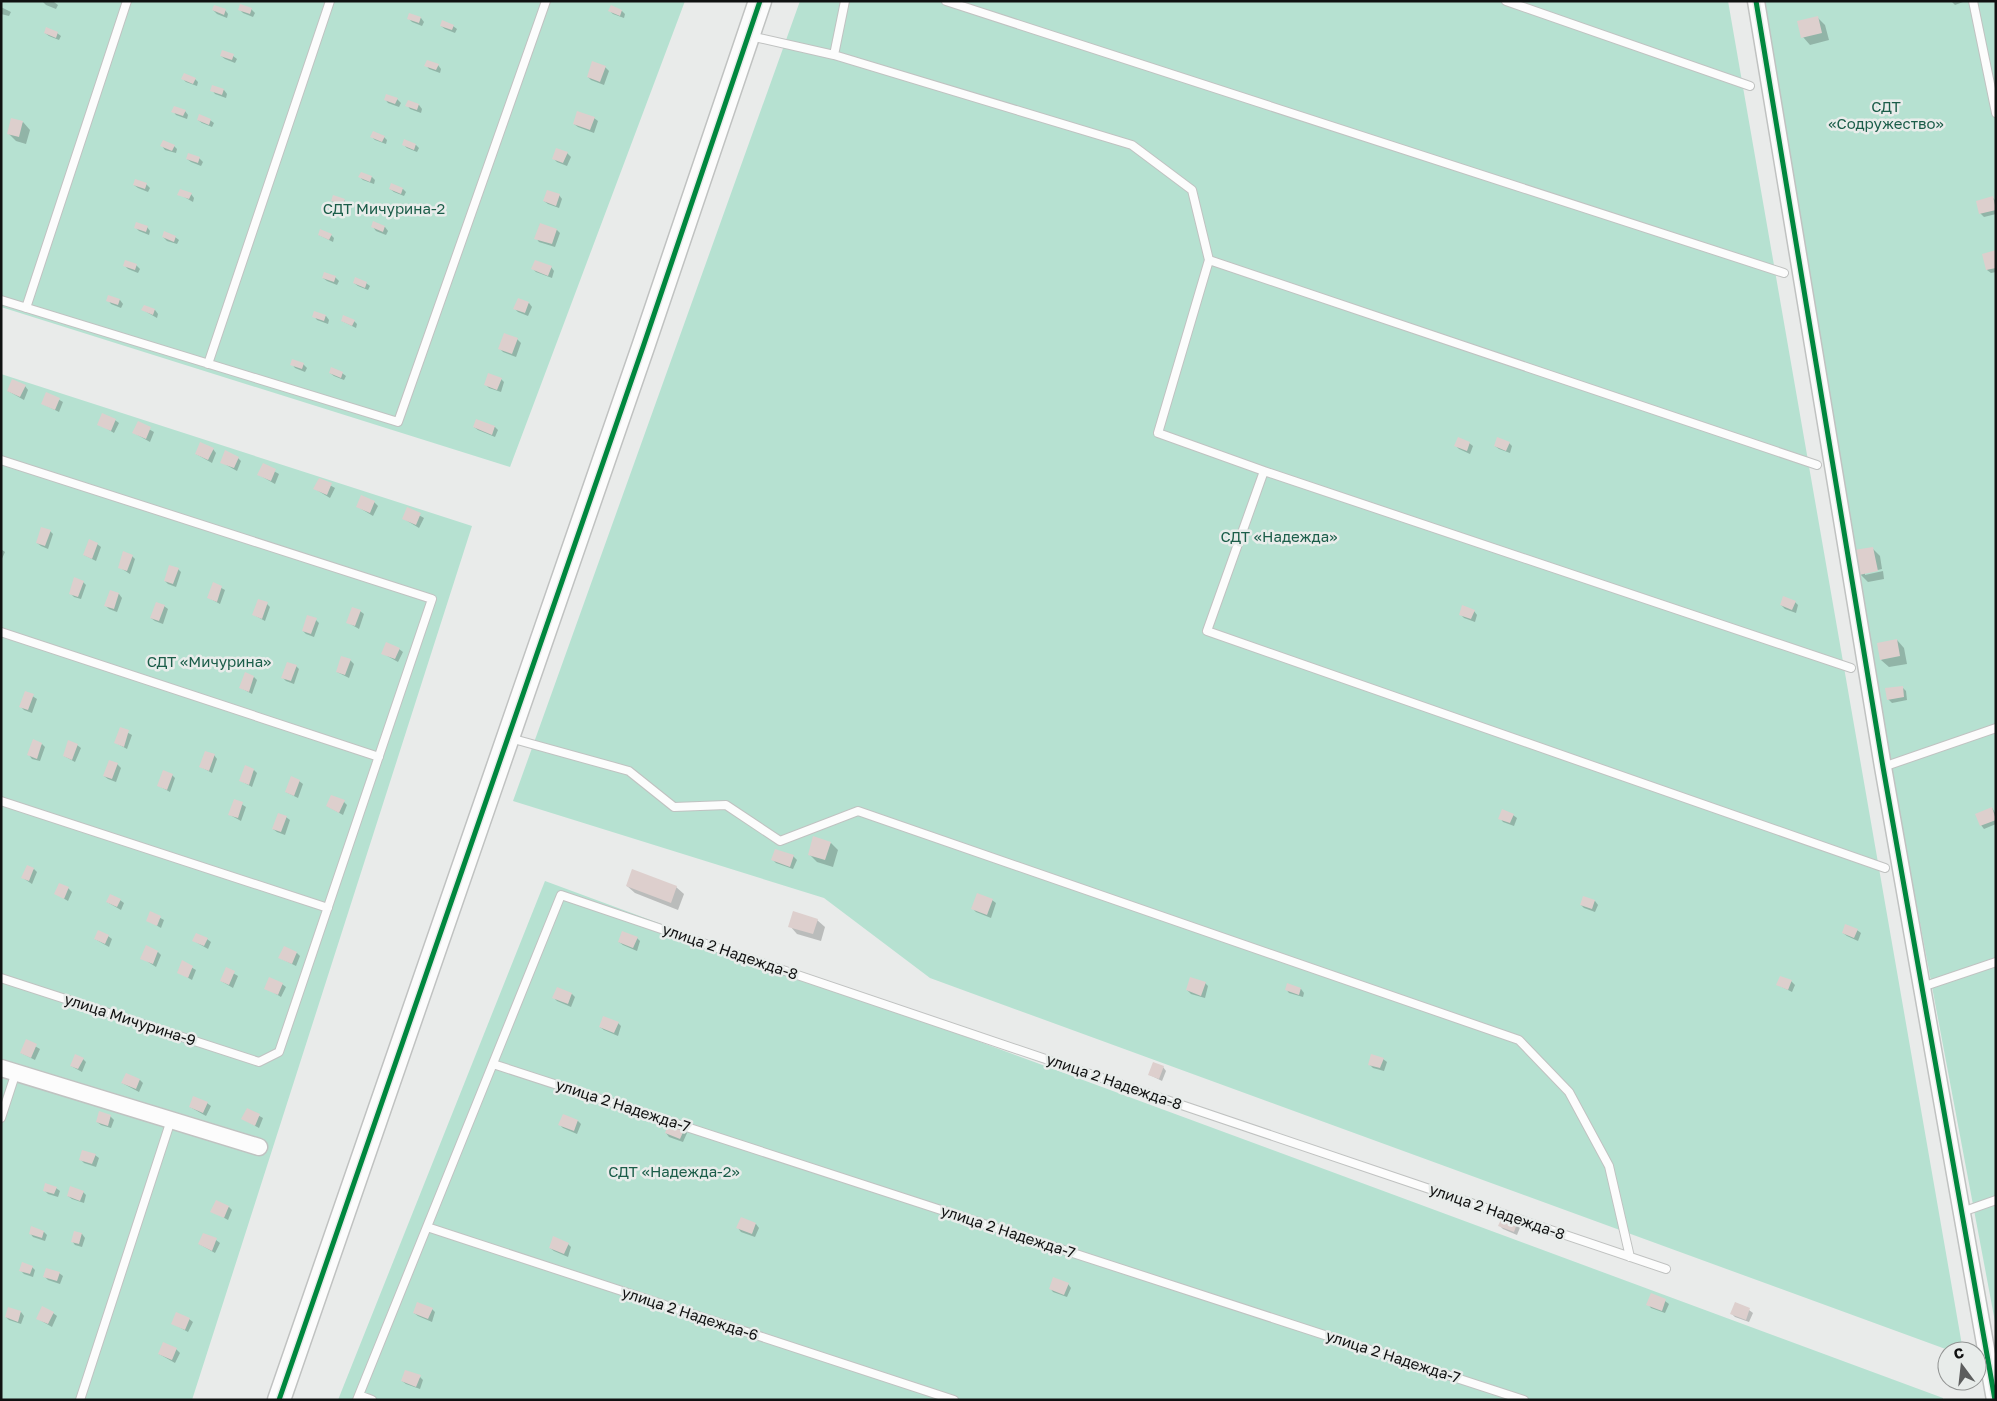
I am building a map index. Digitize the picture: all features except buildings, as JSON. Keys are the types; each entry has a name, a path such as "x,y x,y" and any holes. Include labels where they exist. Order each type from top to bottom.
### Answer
{"street":[{"path":"279,1400 760,1"},
{"path":"1756,1 1883,767 1995,1400"},
{"path":"8,1070 259,1147"}],"lane":[{"path":"26,308 127,1"},
{"path":"208,364 330,1"},
{"path":"1,300 398,422 546,1"},
{"path":"834,55 845,1"},
{"path":"946,1 1784,274"},
{"path":"1506,1 1750,86"},
{"path":"1973,1 1996,113"},
{"path":"748,36 834,55 1132,145 1192,190 1209,260 1158,433 1264,471 1851,668"},
{"path":"1209,260 1817,465"},
{"path":"1,460 432,599 328,908 1,801"},
{"path":"1264,471 1207,631 1885,868"},
{"path":"1,632 379,757"},
{"path":"1883,767 1996,728"},
{"path":"508,737 629,770 674,806 726,806 780,841 858,811 1519,1040 1569,1092 1609,1166 1630,1257"},
{"name":"улица 2 Надежда-8","path":"493,1064 561,895 1666,1269"},
{"name":"улица Мичурина-9","path":"1,978 259,1062 279,1052 328,908"},
{"path":"1922,987 1996,962"},
{"path":"372,1400 358,1398 493,1064"},
{"name":"улица 2 Надежда-7","path":"493,1064 1524,1400"},
{"path":"1,1118 8,1070"},
{"path":"80,1400 171,1120"},
{"path":"1962,1212 1996,1200"},
{"name":"улица 2 Надежда-6","path":"427,1228 954,1400"}],"green space":[{"name":"СДТ Мичурина-2","path":"1,1 685,1 510,467 1,307"},
{"name":"СДТ «Надежда»","path":"800,1 1728,1 1961,1341 1937,1341 1937,1346 930,978 824,898 513,801"},
{"name":"СДТ «Содружество»","path":"1756,1 1996,1 1996,1327 1848,540"},
{"name":"СДТ «Мичурина»","path":"1,374 472,526 192,1400 1,1400"},
{"name":"СДТ «Надежда-2»","path":"545,881 1943,1398 1943,1400 338,1400"}],"cycle path":[{"path":"279,1400 643,347 760,1"},
{"path":"1756,1 1883,767 1995,1400"}]}
